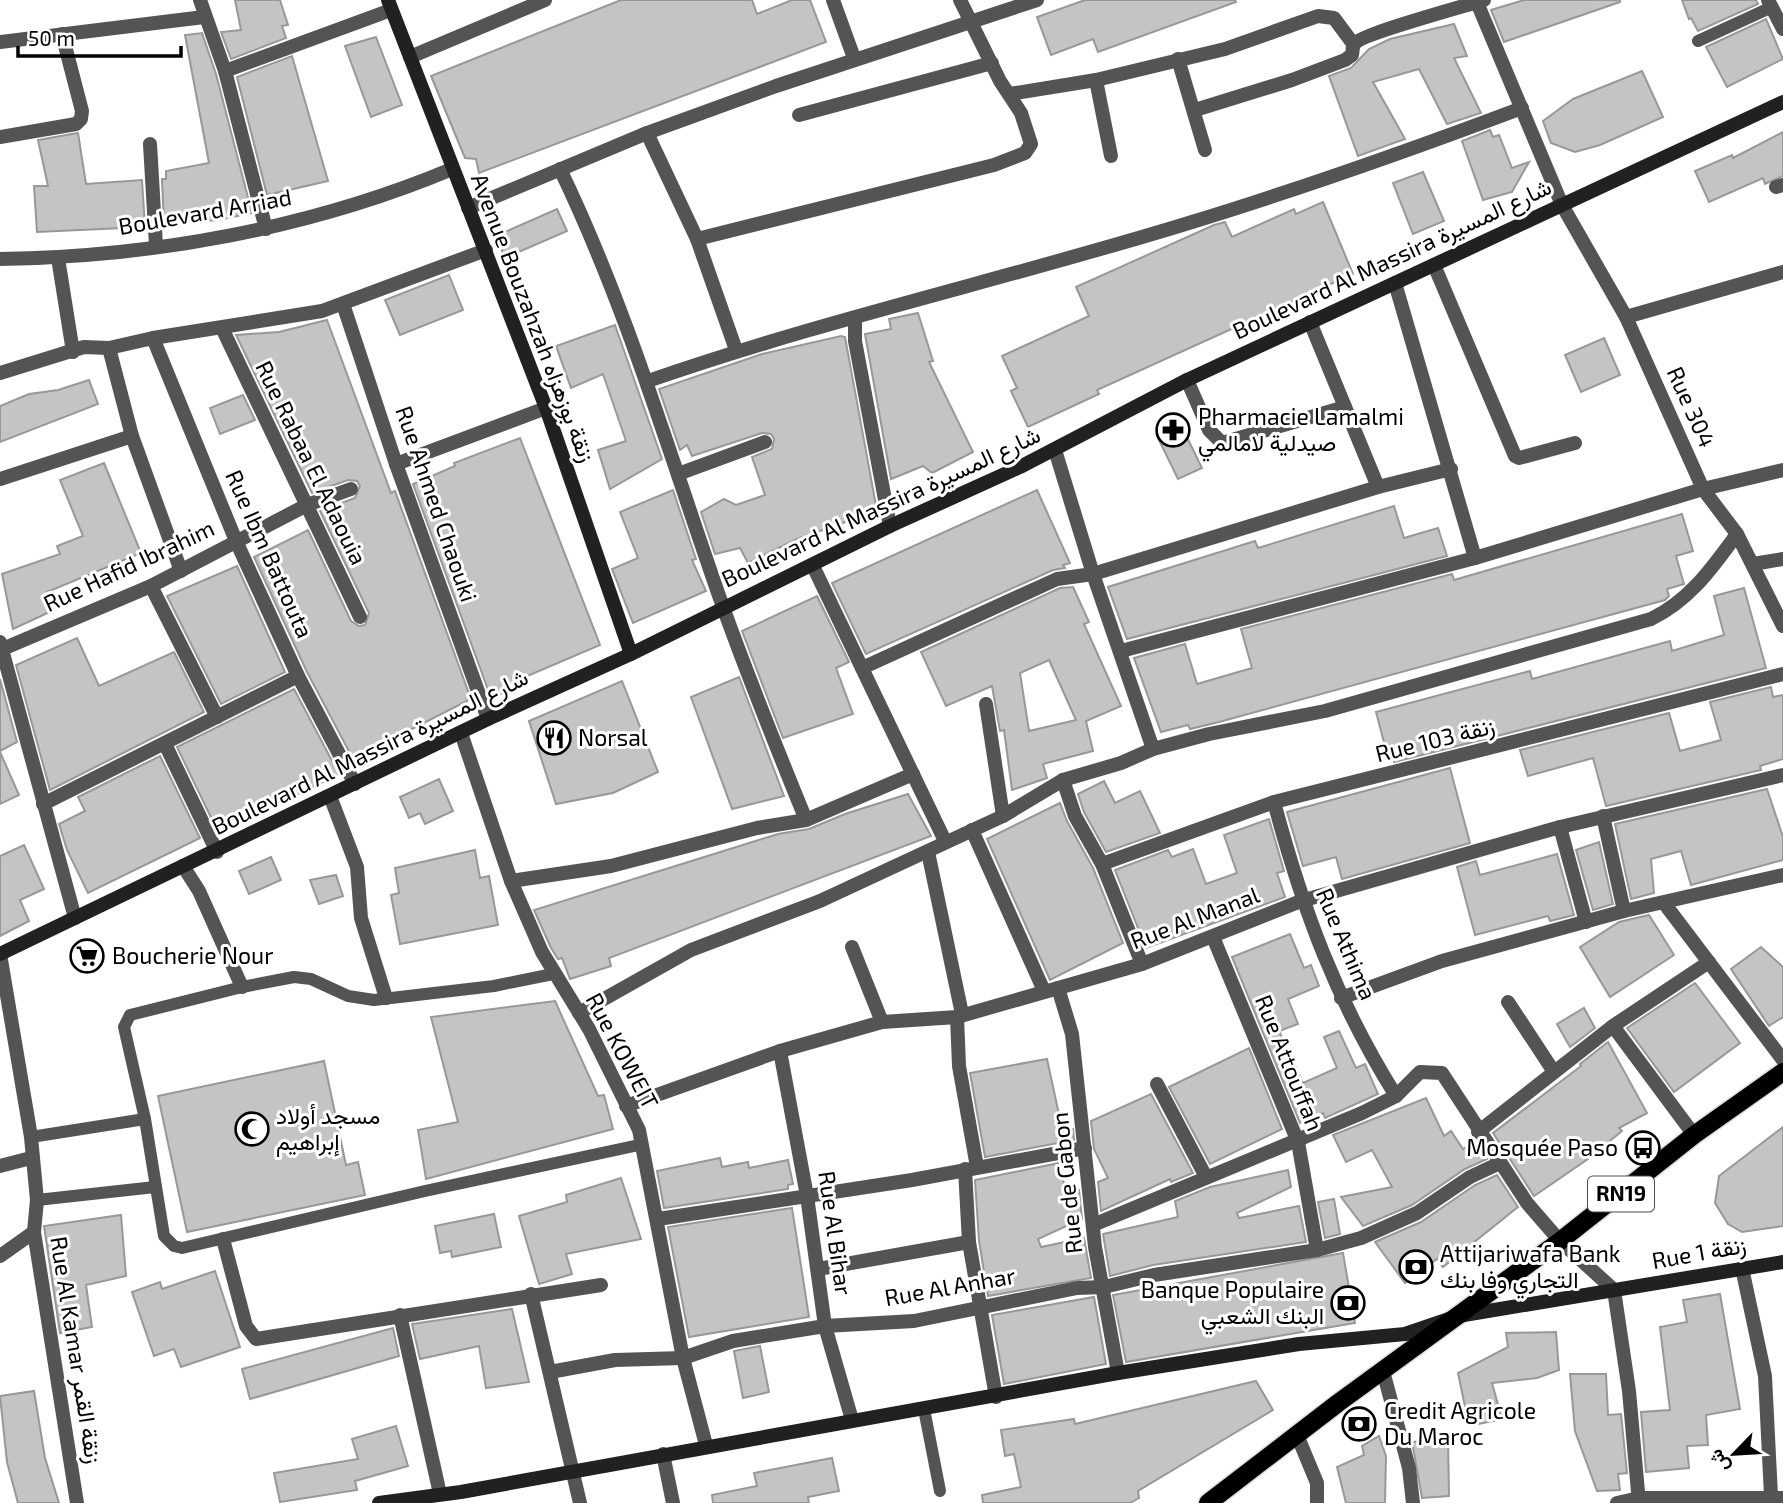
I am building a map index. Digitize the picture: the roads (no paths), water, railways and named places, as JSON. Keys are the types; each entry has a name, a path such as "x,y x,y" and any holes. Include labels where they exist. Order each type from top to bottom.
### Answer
{"main road":[{"name":"RN19","path":"1208,1503 1560,1241 1694,1135 1783,1072"}],"street":[{"path":"200,0 225,71 266,229"},
{"path":"410,57 545,0"},
{"path":"833,0 854,58"},
{"path":"697,239 994,165 1025,153 1031,144 1021,113 960,0"},
{"path":"468,208 648,133 854,58 1037,0"},
{"path":"1354,45 1379,32 1479,1"},
{"name":"Rue 304","path":"1479,1 1562,205 1626,317 1703,489 1737,534 1783,626"},
{"path":"1770,4 1783,29"},
{"path":"225,71 390,5"},
{"name":"Avenue Bouzahzah زنقة بوزهزاه","path":"390,5 546,408 631,653"},
{"path":"0,42 204,17"},
{"path":"1010,94 1096,80 1245,43 1311,18 1334,18 1354,45 1352,55 1345,60 1292,80 1195,110"},
{"path":"0,137 76,124 81,119 82,111 62,34"},
{"path":"1178,59 1205,150"},
{"path":"799,115 992,63"},
{"path":"1096,80 1111,156"},
{"name":"Boulevard Al Massira شارع المسيرة","path":"0,954 813,566 890,526 1055,450 1187,380 1783,102"},
{"path":"648,381 736,350 855,319 1192,222 1356,169 1522,108"},
{"path":"648,133 697,239 736,350"},
{"path":"150,144 156,246"},
{"name":"Boulevard Arriad","path":"0,259 58,258 266,229 405,187 452,169"},
{"path":"560,169 590,231 648,381 723,607 806,820"},
{"path":"0,373 96,346 109,348 153,338 322,311 486,250"},
{"path":"58,258 73,352"},
{"path":"1434,265 1513,454 1519,458 1575,443"},
{"path":"1626,317 1783,272"},
{"path":"1395,283 1475,558"},
{"name":"Rue Ahmed Chaouki","path":"344,304 396,464 488,719"},
{"path":"855,319 857,354 890,526"},
{"path":"1310,322 1378,487"},
{"name":"Rue Rabaa El Adaouia","path":"222,328 360,617"},
{"name":"Rue Ibm Battouta","path":"153,338 236,541 298,676 355,783"},
{"path":"109,348 132,436 181,571"},
{"path":"1187,380 1209,430 1216,441 1222,443 1346,407"},
{"path":"396,464 546,408"},
{"path":"0,479 132,436"},
{"path":"678,474 765,442"},
{"path":"1055,450 1093,574 1153,749"},
{"path":"862,668 1057,579 1093,574 1378,487 1451,469"},
{"path":"1121,651 1475,558 1703,489 1783,470"},
{"name":"Rue Hafid Ibrahim","path":"1,647 151,586 307,505 351,489"},
{"path":"579,1013 691,950 820,901 928,852 945,841 1003,816 1063,780 1122,763 1153,749 1209,734 1325,711 1639,624 1679,603 1703,580 1737,534"},
{"path":"1754,564 1783,559"},
{"path":"813,566 945,841"},
{"path":"151,586 217,717"},
{"path":"1,647 75,918"},
{"name":"Rue 103 زنقة","path":"1102,864 1274,802 1783,674"},
{"path":"43,804 298,676"},
{"path":"986,704 1003,816"},
{"name":"Rue KOWEIT","path":"461,733 511,881 553,974 579,1013 639,1130 639,1145 648,1167 682,1358 706,1445"},
{"path":"165,744 217,852"},
{"path":"511,881 611,866 757,828 806,820 914,774"},
{"name":"Rue Al Manal","path":"626,1106 780,1051 882,1022 959,1016 1142,964 1301,901 1602,816 1783,775"},
{"path":"1063,780 1076,816 1102,864 1142,964"},
{"path":"330,796 357,867 361,918 386,998"},
{"name":"Rue Athima","path":"1274,802 1301,901 1341,998 1395,1096"},
{"path":"1602,816 1624,911"},
{"path":"1560,827 1586,922"},
{"name":"Rue de Gabon","path":"972,830 1072,1034 1093,1225 1104,1287 1106,1320 1118,1373"},
{"path":"928,852 959,1016 959,1066 971,1168 969,1242 996,1397"},
{"path":"183,866 199,891 242,987"},
{"path":"1341,998 1441,961 1624,911 1783,875"},
{"path":"1664,903 1783,1060"},
{"name":"Rue Attouffah","path":"1213,937 1298,1142 1317,1250"},
{"path":"852,947 882,1022"},
{"name":"Rue Al Kamar زنقة القمر","path":"0,954 31,1137 37,1200 34,1232 77,1503"},
{"path":"1478,1132 1613,1026 1709,962"},
{"path":"1508,1002 1554,1072"},
{"path":"1613,1026 1694,1135"},
{"name":"Rue Al Bihar","path":"780,1051 807,1196 825,1326 852,1420"},
{"path":"1093,1225 1298,1142 1395,1096 1420,1072 1441,1073 1527,1203 1560,1241 1614,1290 1629,1391 1639,1500"},
{"path":"1157,1084 1206,1177"},
{"path":"658,1219 1085,1148"},
{"path":"0,1166 31,1158"},
{"name":"Rue Al Anhar","path":"550,1372 615,1360 682,1358 733,1341 825,1326 914,1321 981,1310 1021,1298 1077,1288 1104,1287 1154,1275 1317,1250 1389,1228 1453,1191 1470,1177 1500,1163"},
{"path":"0,1256 34,1232"},
{"path":"223,1239 246,1326 254,1339 601,1285"},
{"path":"818,1269 969,1242"},
{"name":"Rue 1 زنقة","path":"379,1503 440,1494 462,1497 570,1470 706,1445 996,1397 1118,1373 1299,1345 1405,1334 1458,1316 1783,1262"},
{"path":"1617,1503 1639,1500 1777,1497 1765,1376 1742,1268"},
{"path":"531,1294 570,1470 580,1503"},
{"path":"400,1315 440,1494"},
{"path":"1383,1371 1409,1468 1413,1503"},
{"path":"1297,1435 1317,1483 1317,1503"},
{"path":"663,1454 673,1503"}],"lane":[{"path":"1698,41 1770,4"},
{"path":"553,974 494,986 365,1000 348,996 303,977 242,987 131,1015 125,1021 126,1038 145,1119 162,1231 171,1244 182,1248 639,1145"},
{"path":"31,1137 145,1119"},
{"path":"37,1200 155,1187"},
{"path":"924,1409 940,1491"}],"place":[{"name":"Pharmacie Lamalmi صيدلية لامالمي","path":"1173,430"},
{"name":"Norsal","path":"554,738"},
{"name":"Boucherie Nour","path":"87,956"},
{"name":"مسجد أولاد إبراهيم","path":"252,1129"},
{"name":"Mosquée Paso","path":"1643,1148"},
{"name":"Attijariwafa Bank التجاري وفا بنك","path":"1416,1267"},
{"name":"Banque Populaire البنك الشعبي","path":"1348,1303"},
{"name":"Credit Agricole Du Maroc","path":"1359,1424"}]}
